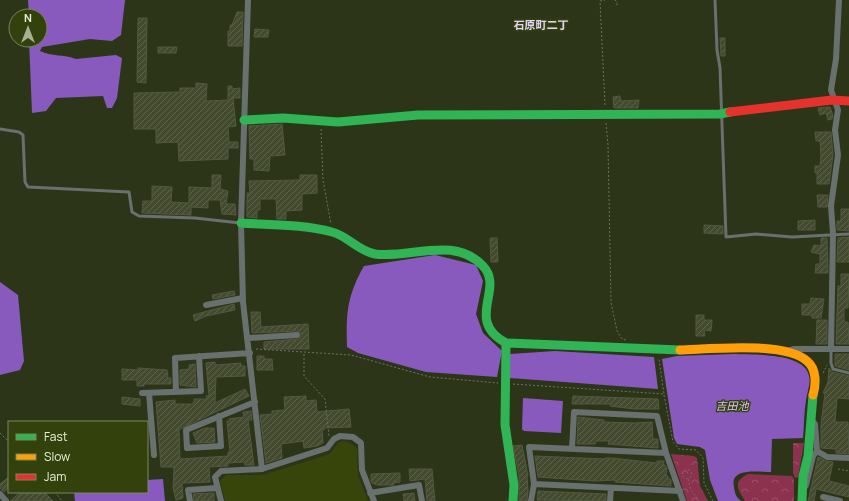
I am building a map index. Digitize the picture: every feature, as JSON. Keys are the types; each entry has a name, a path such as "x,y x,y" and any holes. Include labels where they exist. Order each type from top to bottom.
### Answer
{"street":[{"path":"248,0 241,223 243,298 262,469"},
{"path":"831,349 833,234 831,206 838,154 835,130 838,110 831,90 836,59 839,0"},
{"path":"244,120 283,118 338,122 418,115 720,114 750,109 818,103 835,98 849,101"},
{"path":"241,223 332,232 362,250 375,254 438,249 452,251 475,259 484,267 489,280 485,314 488,328 498,340 506,343 658,350 761,348 784,351 808,361 815,376 810,419 808,456 803,476 802,501"},
{"path":"206,305 243,298"},
{"path":"248,338 297,335"},
{"path":"506,343 505,426 507,447 515,483 513,501"},
{"path":"784,351 794,349 849,350"},
{"path":"176,392 175,358 250,351"},
{"path":"142,393 201,391 199,356"},
{"path":"149,393 154,455"},
{"path":"219,416 221,446 187,448 186,430 219,416 255,402"},
{"path":"572,449 574,412 657,416 666,453 683,501"},
{"path":"802,491 806,485 813,456 817,451 815,424 810,419"},
{"path":"221,501 215,477 222,471 262,469 327,448 340,436 346,436 353,437 361,443 362,470 374,501"},
{"path":"531,501 534,484 529,447 666,453"},
{"path":"817,451 827,457 849,458"},
{"path":"534,484 680,492"},
{"path":"370,493 419,485 422,501"},
{"path":"190,501 188,490 217,488"},
{"path":"610,501 611,488"},
{"path":"823,497 840,501"}],"lane":[{"path":"715,0 717,50 720,68 720,114 726,237 756,234 792,237 849,234"},
{"path":"0,129 19,132 23,135 25,182 28,187 129,192 132,212 139,216 195,218 241,223"},
{"path":"831,349 831,363 833,369 849,373"}],"path":[{"path":"605,0 600,1 608,145 611,302 617,331"},
{"path":"614,0 617,2 617,7"},
{"path":"321,121 323,180 332,232"},
{"path":"658,350 673,442 679,449 696,450 703,458 704,483 713,501"},
{"path":"250,351 352,355 430,377 506,384 664,394"},
{"path":"304,353 304,376 325,399 328,433 332,442"},
{"path":"822,376 825,367"},
{"path":"0,433 8,441"},
{"path":"688,478 692,473 687,469 683,474 688,478 689,485 700,501"},
{"path":"838,469 849,471"},
{"path":"56,493 62,501"}],"shaded area":[{"path":"342,441 350,443 357,448 358,475 368,501 225,501 220,481 226,475 263,475 330,454 338,443"}],"green space":[{"path":"793,443 804,443 798,477 795,478 793,473"},
{"path":"671,454 694,456 697,458 700,486 708,501 687,501"},
{"path":"748,474 792,476 794,479 794,501 745,501 739,489 738,483"}],"water":[{"path":"28,0 125,0 121,35 112,41 90,39 48,46 48,8 28,8"},
{"path":"29,48 42,48 40,51 44,53 67,56 76,59 116,55 122,58 117,98 112,108 107,108 103,96 56,98 46,111 32,113"},
{"path":"435,255 476,265 483,281 476,314 483,333 502,351 497,377 426,372 358,353 347,347 347,314 354,287 364,266"},
{"path":"0,282 18,295 24,361 20,370 0,375"},
{"path":"555,351 654,357 658,389 510,378 510,354"},
{"name":"吉田池","path":"734,354 777,356 798,363 805,368 809,376 809,385 805,405 803,438 772,439 771,472 753,471 740,473 736,476 734,487 735,493 741,501 718,501 710,480 705,450 700,447 677,444 674,438 662,359 677,356"},
{"path":"523,398 563,401 561,433 524,431 522,429"},
{"path":"163,479 165,501 75,501 74,493 148,493 148,480"}],"building":[{"path":"237,12 243,12 242,46 228,46 228,31 230,31 230,25 232,25"},
{"path":"138,18 147,18 146,83 137,82"},
{"path":"255,29 269,30 268,37 254,37"},
{"path":"720,38 725,38 725,56 721,56"},
{"path":"158,47 177,47 176,53 158,53"},
{"path":"196,83 207,84 206,101 228,100 228,86 232,86 232,89 240,88 240,98 233,98 236,126 228,127 229,142 238,142 238,148 228,148 228,159 179,161 178,142 156,143 156,129 134,129 134,93 180,92 180,88 196,88"},
{"path":"620,96 621,101 639,100 638,108 614,108 613,97"},
{"path":"830,107 833,116 832,119 828,120 826,113 820,115 818,108"},
{"path":"282,124 285,155 270,156 269,171 254,170 254,159 250,159 249,126"},
{"path":"815,132 831,132 833,155 829,184 817,184 817,173 815,173 815,166 820,166 821,155 820,141 816,141"},
{"path":"212,175 221,175 220,189 228,191 226,204 235,204 236,215 222,214 220,200 208,200 208,208 191,207 191,215 142,213 143,201 152,201 152,186 172,187 171,202 189,203 189,187 212,188"},
{"path":"300,175 317,175 317,193 302,194 302,210 286,211 286,219 277,219 276,199 260,199 260,210 257,210 257,218 247,217 247,193 250,193 249,181 300,180"},
{"path":"817,195 828,195 827,207 818,207"},
{"path":"841,209 849,209 849,231 837,230 837,221 841,221"},
{"path":"815,220 815,230 798,230 798,221"},
{"path":"704,225 723,226 723,234 704,233"},
{"path":"849,237 849,262 837,262 838,238"},
{"path":"490,238 497,238 498,262 491,262"},
{"path":"821,238 827,238 828,273 815,273 816,264 820,264 820,254 811,252 814,245 821,246"},
{"path":"841,274 849,274 848,308 844,308 844,322 848,322 849,344 836,344 838,286 841,286"},
{"path":"234,291 235,295 213,299 212,295"},
{"path":"811,298 824,299 821,318 812,318 812,315 802,315 802,304 810,304"},
{"path":"234,304 235,310 206,316 195,321 193,315"},
{"path":"251,312 260,312 261,327 308,324 309,349 264,349 264,342 298,339 301,337 301,333 297,331 252,333"},
{"path":"696,315 704,315 704,320 712,320 711,331 704,330 705,336 696,336"},
{"path":"817,320 827,320 827,344 816,344"},
{"path":"835,354 849,354 849,370 835,366"},
{"path":"257,356 264,356 264,359 272,359 273,370 257,370"},
{"path":"215,362 215,365 241,363 241,366 245,366 245,376 216,377 215,403 245,389 249,396 176,431 179,430 180,459 228,456 228,452 230,452 227,421 230,421 229,419 244,417 243,412 251,411 252,420 248,420 254,465 245,465 244,462 228,463 228,466 209,467 210,482 182,483 183,498 176,500 173,488 174,469 173,467 161,467 156,402 175,400 175,404 192,404 194,399 207,399 206,396 209,396 206,363"},
{"path":"195,364 196,387 180,385 180,370 189,369 189,365"},
{"path":"138,368 167,370 168,378 171,378 171,384 144,384 144,386 137,386 137,380 122,380 122,369 138,370"},
{"path":"829,368 832,372 849,376 849,399 837,398 835,422 848,422 849,454 836,453 836,449 821,448 821,424 825,393 823,393 828,382"},
{"path":"306,396 306,401 316,400 317,412 349,409 351,427 324,428 324,430 322,430 323,443 317,446 304,448 303,441 281,444 282,458 266,463 260,415 272,414 272,411 285,410 284,397"},
{"path":"573,396 658,399 659,409 635,409 610,406 611,404 572,404"},
{"path":"122,397 140,399 140,406 122,404"},
{"path":"578,417 604,420 604,422 652,422 653,439 658,439 658,448 608,444 609,441 596,441 595,444 577,444"},
{"path":"205,428 214,428 215,442 197,443 193,433"},
{"path":"522,445 528,476 527,501 519,501 519,476 513,446"},
{"path":"535,456 612,458 656,463 657,461 664,461 663,465 667,468 666,476 668,476 671,480 671,486 615,482 615,480 595,481 538,477"},
{"path":"818,457 826,461 833,462 829,481 849,486 849,497 816,489 814,501 808,501"},
{"path":"409,469 432,469 435,501 427,501 425,479 410,481"},
{"path":"400,473 400,482 393,483 394,485 377,485 371,481 371,474"},
{"path":"8,478 8,488 4,492 0,488 0,484"},
{"path":"538,491 606,494 606,501 537,500"},
{"path":"20,493 45,493 53,501 10,501"},
{"path":"214,493 214,501 194,501 193,494"},
{"path":"414,493 415,501 404,501 403,494"}],"traffic: fast":[{"path":"244,120 283,118 338,122 418,115 720,114 730,112"},
{"path":"241,223 298,226 321,229 338,234 363,250 375,254 388,255 431,250 445,250 459,252 471,257 483,266 489,275 490,284 486,315 488,324 494,334 506,343 680,350"},
{"path":"506,343 505,425 514,485 513,501"},
{"path":"802,501 803,476 808,456 813,395"}],"traffic: slow":[{"path":"680,350 765,348 796,355 807,361 813,368 815,377 813,395"}],"traffic: jam":[{"path":"730,112 832,100 849,101"}],"district":[{"name":"石原町二丁","path":"541,25"}]}
